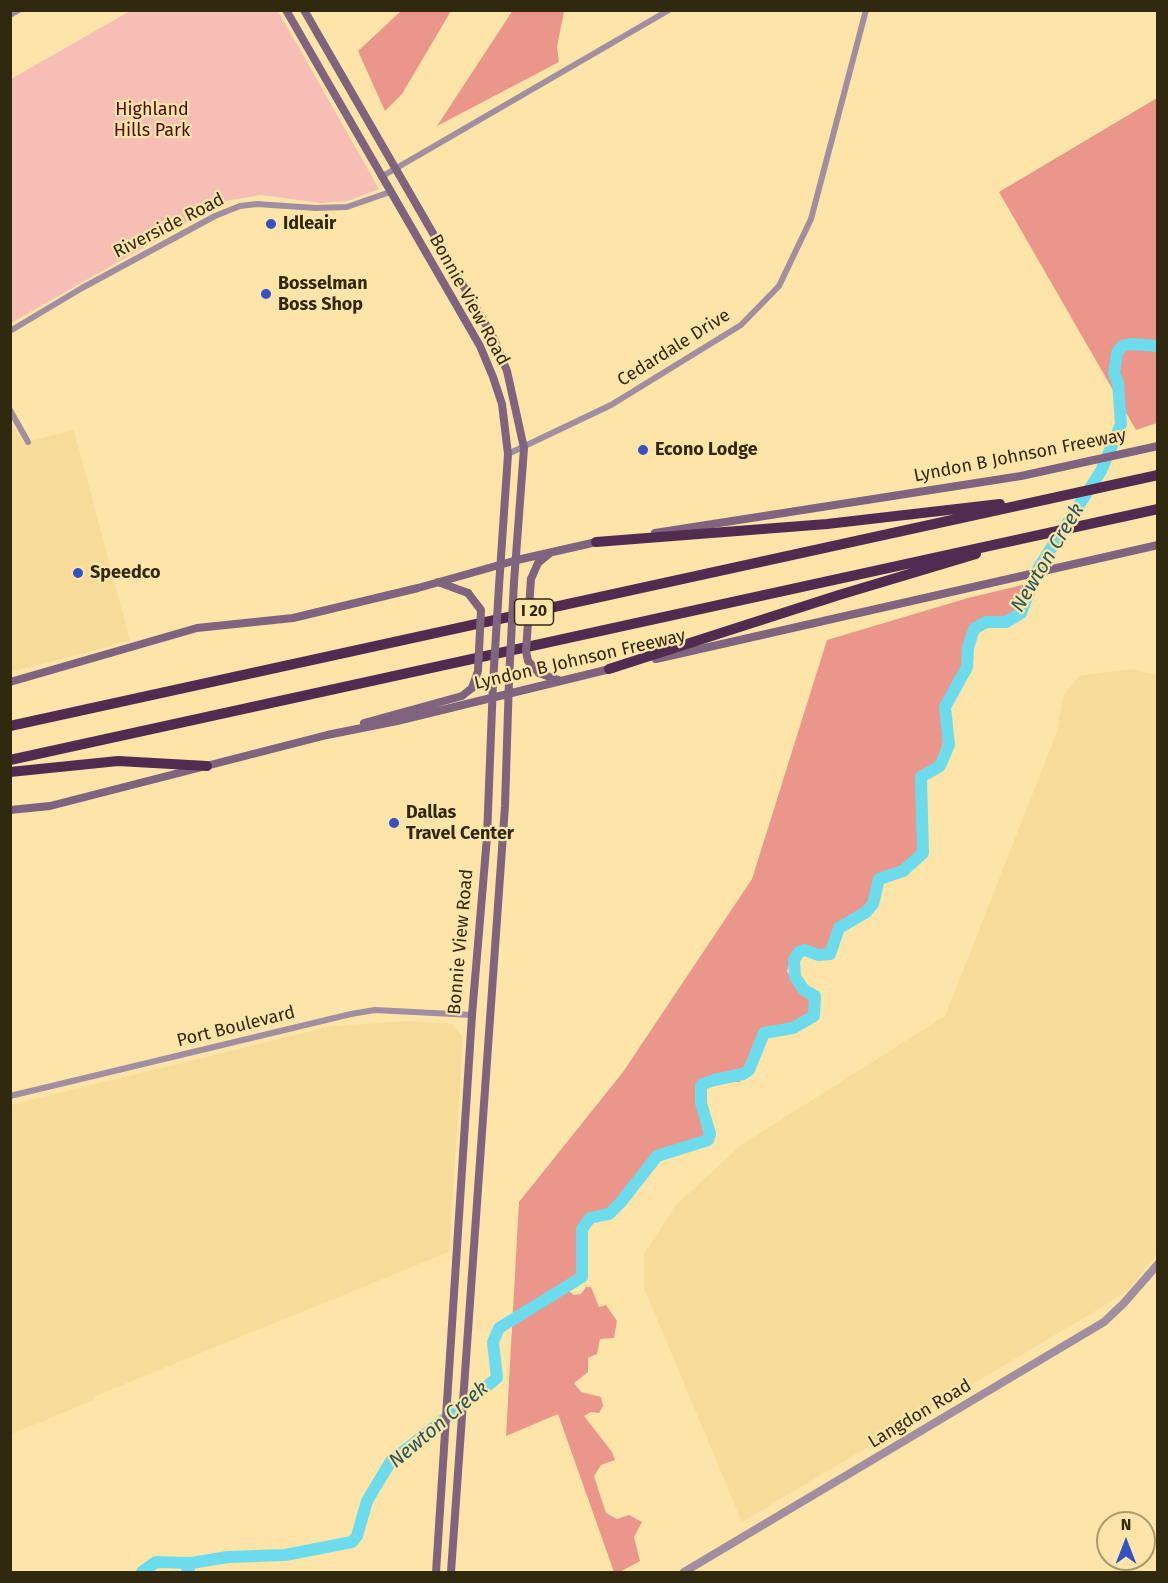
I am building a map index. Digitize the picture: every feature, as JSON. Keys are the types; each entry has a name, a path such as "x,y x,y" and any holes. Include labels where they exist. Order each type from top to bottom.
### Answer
{"highway":[{"name":"I 20","path":"10,726 1158,475"},
{"path":"596,542 827,524 1057,498"},
{"name":"Lyndon B Johnson Freeway","path":"10,760 1158,509"},
{"path":"609,669 1036,535"},
{"path":"10,772 118,761 207,766"}],"main road":[{"name":"Bonnie View Road","path":"286,10 477,342 499,394 508,454 492,698 489,806 472,1015 436,1572"},
{"name":"Bonnie View Road","path":"304,10 393,169 494,339 514,396 524,448 507,694 505,806 451,1572"},
{"path":"477,342 494,339"},
{"name":"Lyndon B Johnson Freeway","path":"10,682 197,628 293,618 596,542 975,484 1158,446"},
{"name":"Lyndon B Johnson Freeway","path":"10,810 50,806 327,735 1158,545"},
{"path":"552,552 538,563 531,579 526,651 528,661 539,673 562,681"},
{"path":"327,735 462,696 472,688 478,671 481,610 468,592 438,582"},
{"path":"489,806 505,806"},
{"path":"472,1015 489,1016"}],"street":[{"path":"10,15 19,10"},
{"path":"381,177 669,10"},
{"name":"Cedardale Drive","path":"508,454 611,405 741,325 779,286 811,219 866,10"},
{"name":"Riverside Road","path":"10,331 82,288 215,216 240,206 347,207 390,192"},
{"path":"10,410 28,442"},
{"name":"Port Boulevard","path":"10,1096 351,1014 375,1010 472,1015"},
{"name":"Langdon Road","path":"684,1572 1104,1322 1158,1264"}],"shaded area":[{"path":"513,10 564,11 557,47 559,62 437,126"},
{"path":"401,11 451,11 402,94 385,111 358,51"},
{"path":"1157,98 1157,423 1136,430 999,192"},
{"path":"10,421 23,443 74,430 130,641 11,672"},
{"path":"1031,583 1015,622 1003,628 993,626 975,632 964,644 961,677 941,709 945,734 935,772 918,782 917,820 923,836 920,854 902,874 878,878 868,908 836,927 828,955 817,959 799,953 791,958 787,971 800,993 809,998 811,1017 794,1029 760,1034 740,1074 740,1082 714,1082 695,1095 708,1133 702,1145 665,1154 657,1160 623,1204 611,1215 592,1223 580,1236 581,1274 566,1289 574,1295 581,1294 586,1287 591,1287 599,1307 606,1305 617,1321 614,1338 600,1339 597,1354 588,1358 588,1372 574,1383 581,1392 601,1397 603,1406 599,1413 591,1412 584,1416 612,1452 615,1460 601,1465 594,1476 606,1513 617,1519 629,1515 642,1522 634,1537 640,1561 620,1572 614,1572 558,1414 506,1436 519,1202 623,1072 752,879 827,640 968,598"},
{"path":"1130,669 1158,675 1157,1253 1127,1292 742,1522 644,1288 644,1254 675,1206 741,1145 945,1016 1057,732 1063,696 1079,676"},
{"path":"409,1021 452,1024 463,1037 449,1252 95,1396 92,1401 11,1434 11,1105 332,1026"}],"green space":[{"name":"Highland Hills Park","path":"130,11 278,11 379,189 348,201 321,203 261,195 225,201 11,323 11,79"}],"waterway":[{"name":"Newton Creek","path":"187,1572 191,1563 228,1557 285,1555 352,1542 357,1536 367,1501 391,1461 497,1378 493,1342 499,1328 582,1277 582,1229 590,1218 609,1214 657,1156 708,1140 710,1134 701,1103 701,1085 743,1074 749,1070 764,1033 793,1028 814,1016 815,996 804,990 795,977 794,960 799,952 805,950 818,955 830,954 839,928 866,912 873,904 879,879 903,871 923,853 921,777 940,766 949,745 945,707 967,667 968,648 974,629 986,622 1006,622 1021,613 1039,567 1101,471 1121,424 1118,383 1114,373 1117,353 1122,346 1131,344 1158,346"},
{"path":"142,1572 156,1562 191,1563"}],"place":[{"name":"Idleair","path":"271,224"},
{"name":"Bosselman Boss Shop","path":"266,294"},
{"name":"Econo Lodge","path":"643,450"},
{"name":"Speedco","path":"78,573"},
{"name":"Dallas Travel Center","path":"394,823"}]}
